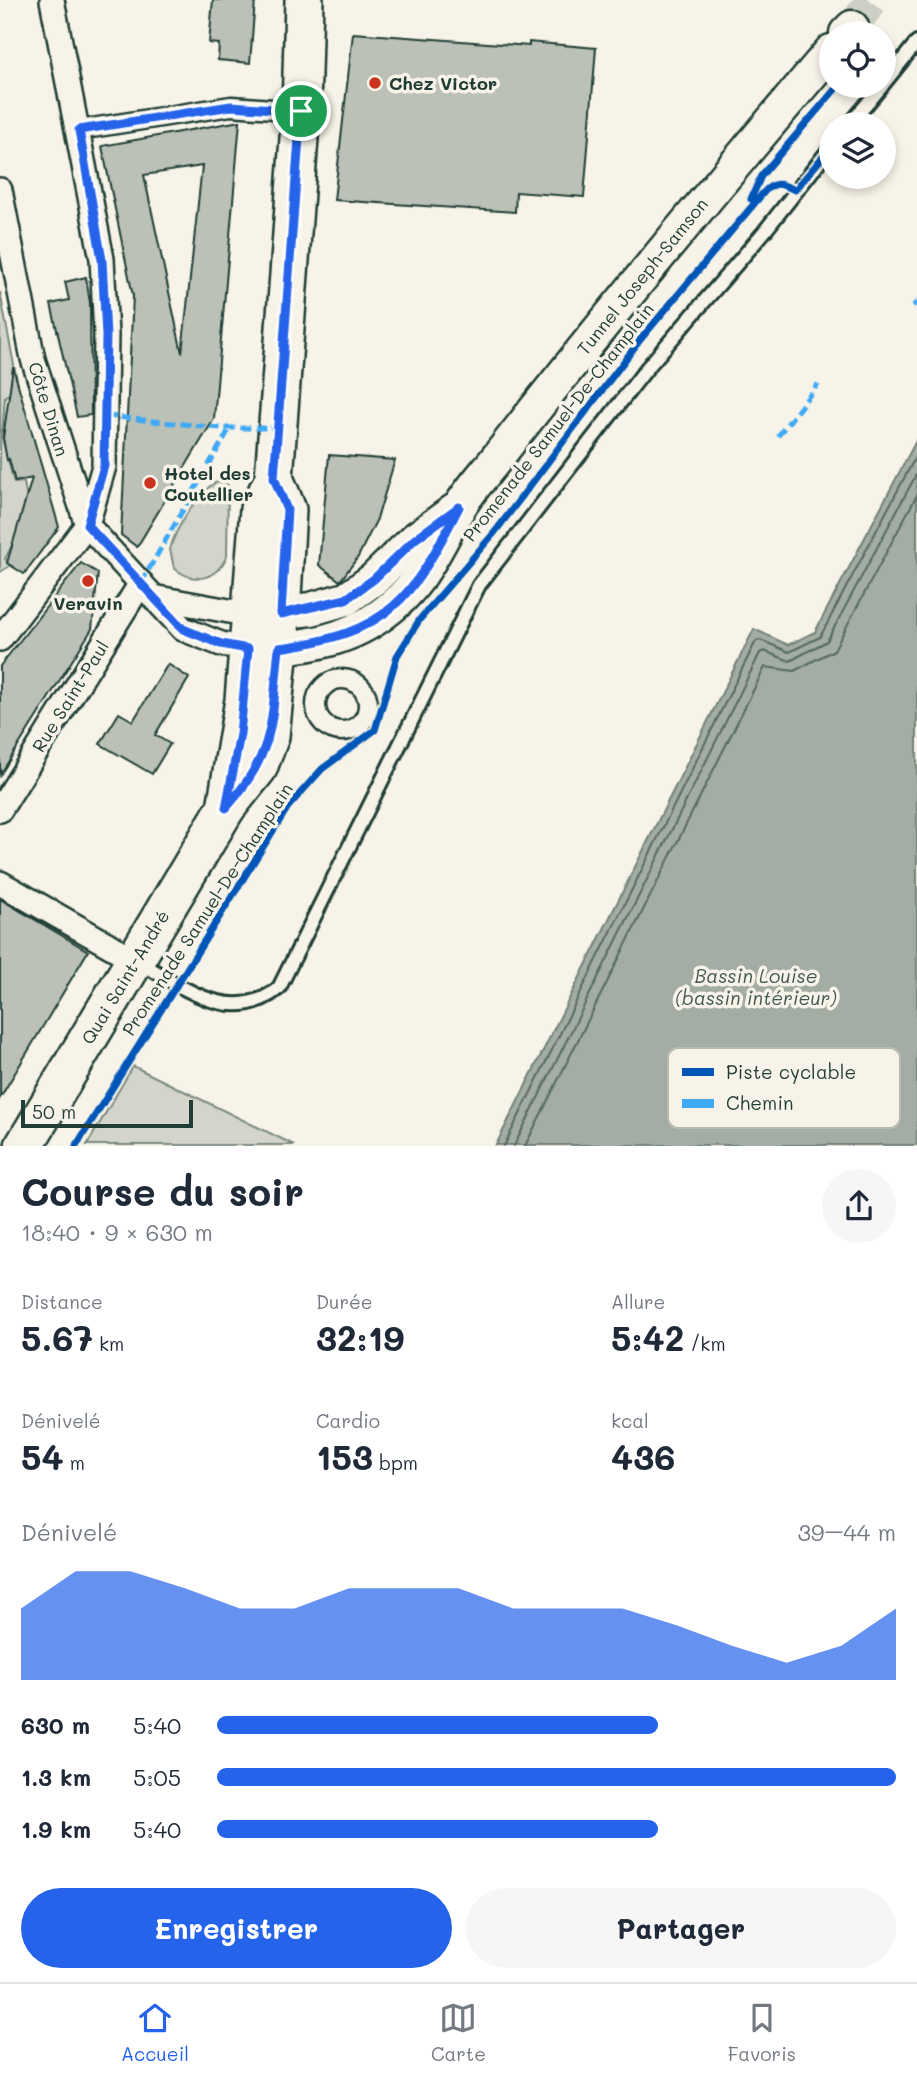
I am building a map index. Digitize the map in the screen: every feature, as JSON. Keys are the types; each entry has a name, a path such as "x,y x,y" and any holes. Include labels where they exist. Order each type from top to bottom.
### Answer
{"main road":[{"path":"265,632 287,510 274,478 301,111 304,0"},
{"name":"Tunnel Joseph-Samson","path":"265,632 346,599 374,579 415,539 459,507 665,246 819,65"},
{"name":"Quai Saint-André","path":"24,1146 226,808 249,783 265,754 270,736 265,632"}],"street":[{"path":"0,639 87,525 104,466 106,335 102,260 52,0"},
{"path":"79,130 231,106 301,111"},
{"name":"Côte Dinan","path":"0,190 40,384 87,525 158,598 172,620 183,629 221,644 265,632"},
{"name":"Rue Saint-Paul","path":"0,810 141,583"},
{"path":"158,598 265,632"},
{"path":"0,883 135,960"}],"lane":[{"path":"896,69 917,42"},
{"path":"860,112 872,98"},
{"path":"135,960 185,989 226,1005 246,1006 264,1000 279,988 479,585 656,357 764,232 819,161"}],"shaded area":[{"path":"0,292 19,391 5,396 2,437 14,483 24,482 29,511 5,559 11,565 0,572"},
{"path":"216,482 226,482 228,486 227,556 211,575 190,577 174,568 170,549 188,512"},
{"path":"133,1066 294,1145 87,1145"}],"water":[{"name":"Bassin Louise (bassin intérieur)","path":"917,439 917,1145 496,1145 754,629 788,645 815,632"}],"building":[{"path":"213,0 255,0 250,63 218,60 219,44 209,43"},
{"path":"353,33 529,46 529,42 596,48 584,197 516,192 515,212 334,200"},
{"path":"240,121 214,419 137,547 121,535 133,296 102,146","holes":["202,166 182,353 144,175"]},
{"path":"86,277 90,303 91,415 77,417 51,304 69,300 65,282"},
{"path":"13,367 59,527 24,574 7,563 32,478 15,482 3,438"},
{"path":"329,455 395,460 377,519 358,557 340,581 319,565"},
{"path":"81,563 98,573 92,629 0,775 0,666"},
{"path":"168,664 189,678 155,735 170,744 152,774 100,744 119,713 133,721"},
{"path":"0,899 88,951 0,1098"}],"tunnel":[{"path":"857,21 873,0"}],"marked path":[{"path":"79,130 231,106 301,111"},
{"path":"913,306 917,302"},
{"path":"778,436 818,384"},
{"path":"106,416 221,428 278,428"},
{"path":"141,583 230,428"}],"cycle path":[{"path":"751,199 761,176 828,98"},
{"name":"Promenade Samuel-De-Champlain","path":"76,1146 288,807 322,769 375,730 397,656 420,619 495,532 640,340 764,192 779,184 795,190 819,161"}],"place":[{"name":"Chez Victor","path":"375,83"},
{"name":"Hotel des Coutellier","path":"150,483"},
{"name":"Veravin","path":"88,581"}],"route":[{"path":"231,106 301,111 274,478 287,510 281,614 346,599 374,579 415,539 459,507 426,571 416,584 382,615 342,637 279,648 270,736 265,754 249,783 226,808 240,734 248,649 221,644 183,629 172,620 158,598 87,525 104,466 106,335 102,260 79,130 231,106"}]}
